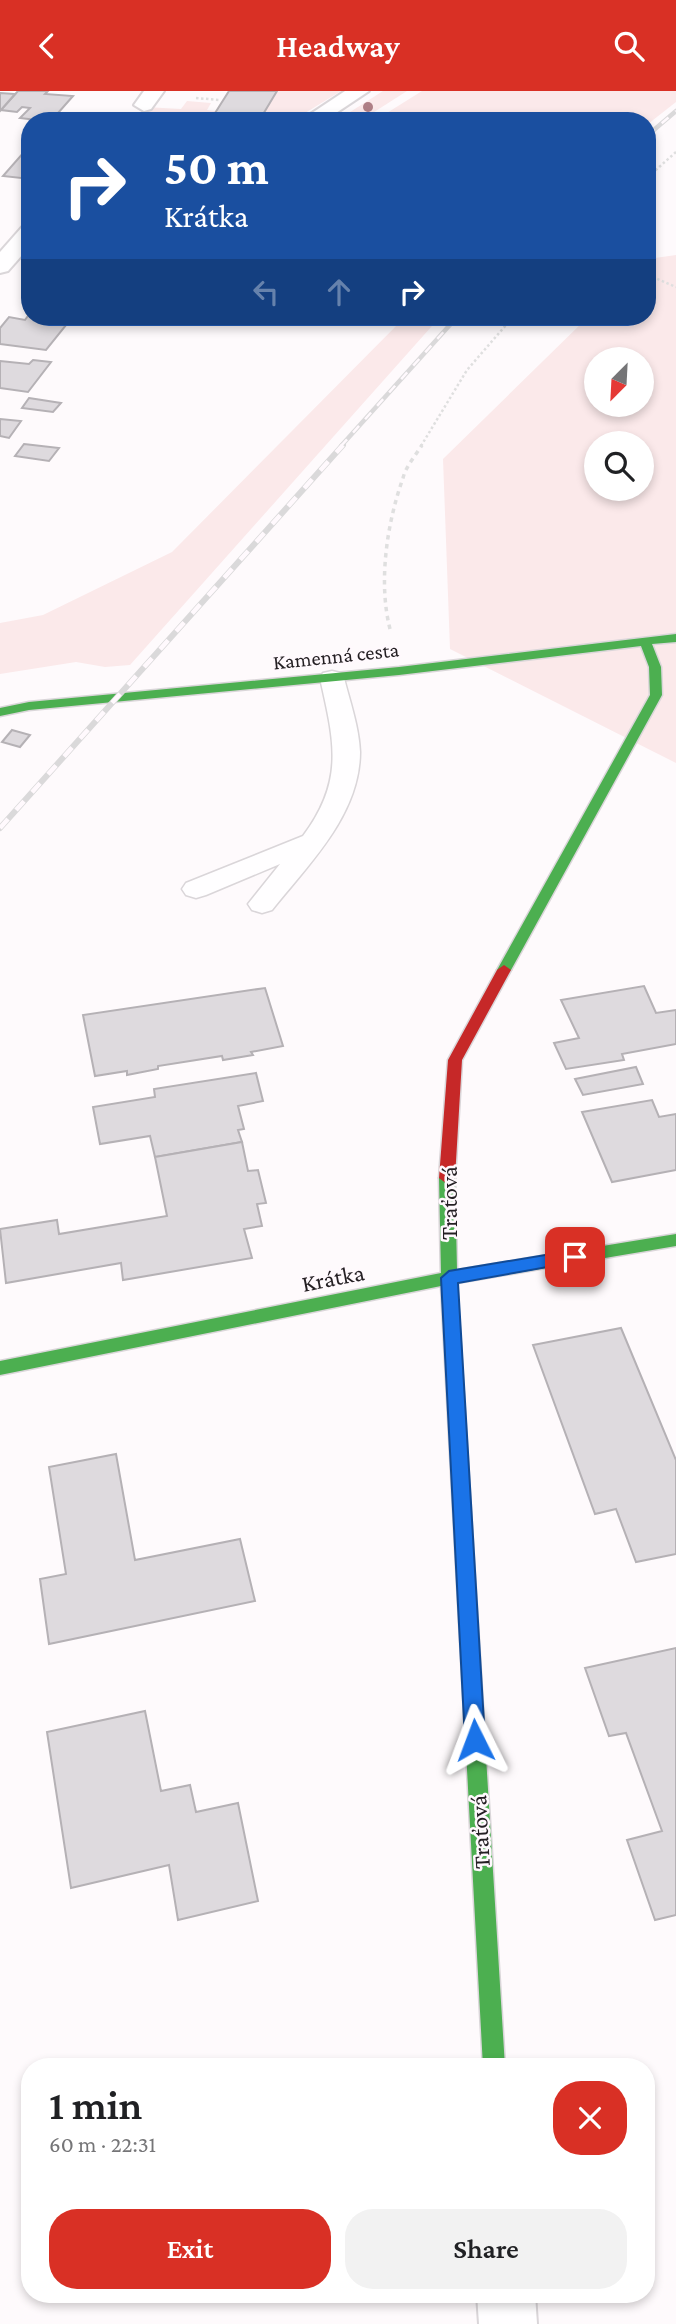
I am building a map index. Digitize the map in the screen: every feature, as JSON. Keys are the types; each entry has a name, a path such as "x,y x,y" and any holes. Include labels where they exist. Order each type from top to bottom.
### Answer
{"street":[{"path":"325,112 359,91"},
{"path":"0,229 21,230"},
{"path":"0,266 21,241"},
{"name":"Kamenná cesta","path":"0,712 29,706 399,671 676,638"},
{"name":"Traťová","path":"493,2058 449,1278 447,1187 455,1060 656,695 655,667 646,643"},
{"name":"Krátka","path":"0,1368 449,1278 676,1240"},
{"path":"507,2303 508,2324"}],"lane":[{"path":"262,904 326,821 343,787 347,753 332,678"},
{"path":"196,888 310,842"}],"path":[{"path":"656,170 676,152"},
{"path":"656,278 676,287"},
{"path":"399,671 386,613 386,555 402,476 467,370 505,326"}],"shaded area":[{"path":"277,91 341,91 307,112 264,112"},
{"path":"383,91 407,91 374,112 350,112"},
{"path":"422,91 676,91 676,102 656,118 656,112 388,112"},
{"path":"187,101 211,103 207,110 216,111 141,112 145,107 181,109"},
{"path":"676,255 676,763 450,649 443,459 579,326 656,326 656,258"},
{"path":"396,326 432,326 130,665 105,667 76,662 0,674 0,623 43,615 172,552"}],"building":[{"path":"18,91 48,91 45,94 73,96 59,112 26,112 30,108 22,107 17,112 1,110"},
{"path":"229,91 277,91 264,112 216,112"},
{"path":"0,93 15,94 0,111"},
{"path":"21,155 21,178 3,176"},
{"path":"9,317 21,319 21,326 65,326 46,350 0,344 0,328"},
{"path":"33,360 51,362 28,392 0,388 0,361 29,364"},
{"path":"29,398 61,403 53,412 22,408"},
{"path":"0,419 21,421 9,438 0,436"},
{"path":"24,444 59,448 49,461 15,456"},
{"path":"12,730 30,735 20,747 2,742"},
{"path":"644,986 656,1013 676,1010 676,1044 622,1054 624,1060 566,1069 554,1043 579,1038 561,1000"},
{"path":"265,988 283,1046 223,1060 222,1056 158,1066 158,1069 127,1075 127,1071 95,1076 83,1015"},
{"path":"636,1067 643,1084 583,1095 575,1079"},
{"path":"256,1073 263,1101 238,1106 244,1129 238,1130 242,1142 155,1157 150,1136 100,1144 93,1107 155,1097 154,1089"},
{"path":"652,1100 659,1117 676,1114 676,1170 612,1182 582,1112"},
{"path":"242,1142 248,1171 258,1170 266,1203 257,1204 262,1226 244,1229 252,1258 123,1280 121,1263 6,1283 0,1229 57,1220 59,1234 167,1216 155,1157"},
{"path":"621,1328 676,1460 676,1554 636,1562 616,1509 595,1514 533,1345"},
{"path":"116,1454 135,1560 240,1539 255,1601 49,1644 40,1579 66,1574 49,1467"},
{"path":"676,1648 676,1915 655,1920 627,1840 662,1831 626,1733 609,1736 585,1668"},
{"path":"145,1711 161,1791 190,1785 196,1812 238,1803 258,1901 178,1920 169,1865 71,1888 47,1732"}],"railway":[{"path":"656,128 676,111"},
{"path":"341,446 449,326"},
{"path":"0,828 343,445"}],"traffic: fast":[{"path":"0,712 29,706 399,671 676,638"},
{"path":"504,970 656,695 655,667 646,643"},
{"path":"447,1178 449,1278 493,2058"},
{"path":"0,1368 449,1278 676,1240"}],"traffic: jam":[{"path":"447,1178 455,1060 504,970"}],"route":[{"path":"475,1740 449,1278 575,1257"}]}
